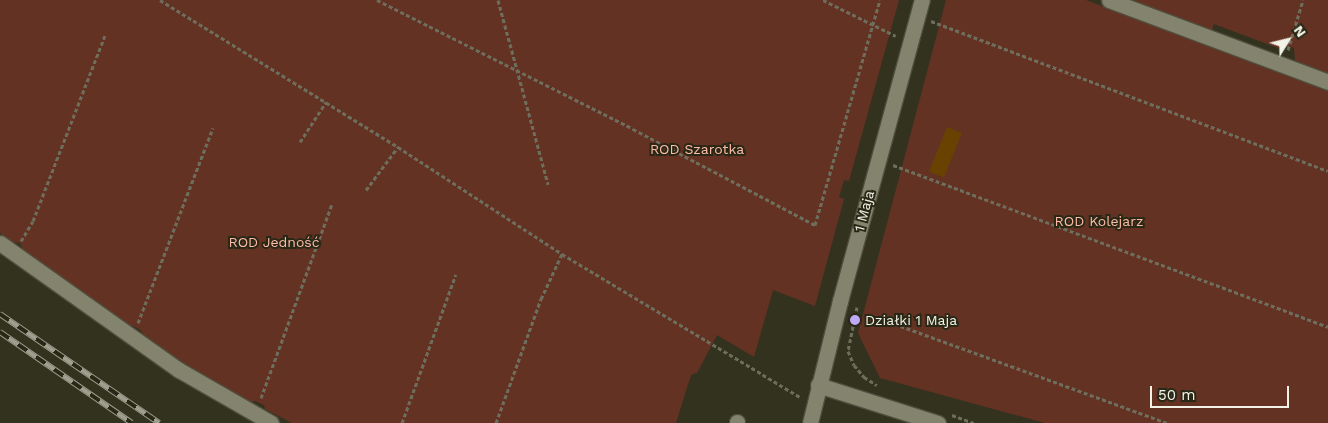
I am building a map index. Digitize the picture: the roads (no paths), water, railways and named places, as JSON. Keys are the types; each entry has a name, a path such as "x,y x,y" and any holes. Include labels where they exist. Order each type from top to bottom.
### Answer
{"street":[{"name":"1 Maja","path":"810,423 818,385 878,159 903,39 917,16 922,0"},
{"path":"1110,0 1328,82"},
{"path":"0,243 133,338 211,390 271,423"},
{"path":"818,385 942,418"}],"railway":[{"path":"0,314 159,423"},
{"path":"0,332 132,423"}],"place":[{"name":"Działki 1 Maja","path":"855,320"}],"park label":[{"name":"ROD Szarotka","path":"697,149"},
{"name":"ROD Kolejarz","path":"1099,221"},
{"name":"ROD Jedność","path":"274,242"}]}
